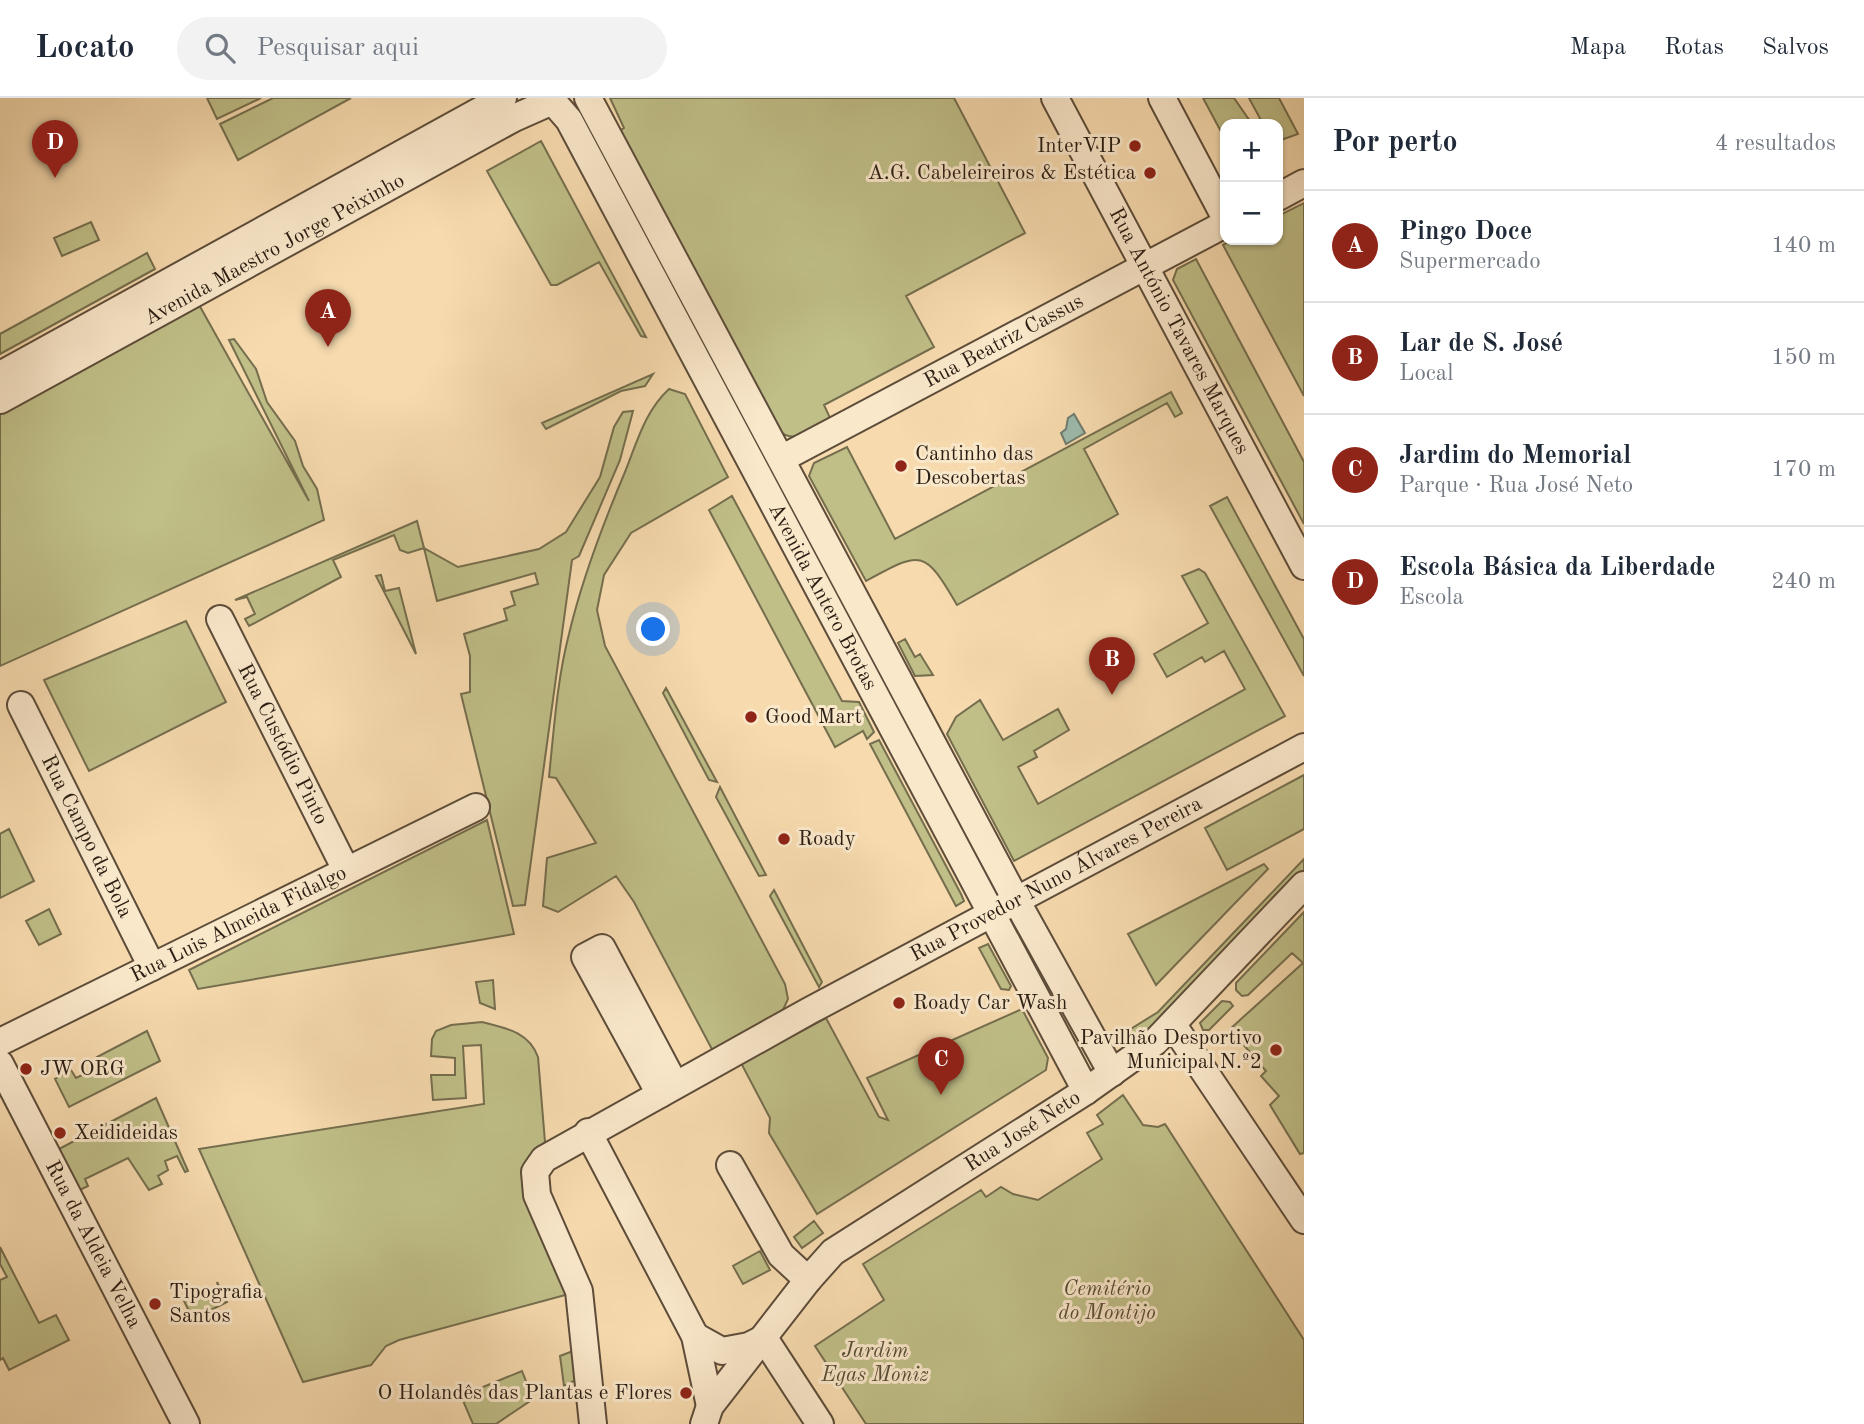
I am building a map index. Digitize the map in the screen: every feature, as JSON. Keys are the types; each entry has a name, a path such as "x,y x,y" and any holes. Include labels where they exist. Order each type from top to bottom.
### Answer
{"street":[{"name":"Avenida Maestro Jorge Peixinho","path":"0,375 503,98"},
{"name":"Avenida Antero Brotas","path":"588,98 1016,900 1112,1073"},
{"name":"Rua António Tavares Marques","path":"1055,98 1304,566"},
{"path":"1162,98 1220,208"},
{"name":"Avenida Maestro Jorge Peixinho","path":"0,400 503,124 557,101"},
{"name":"Avenida Antero Brotas","path":"557,101 1086,1091"},
{"path":"1283,194 1304,183"},
{"name":"Rua Beatriz Cassus","path":"781,459 1220,227"},
{"name":"Rua Custódio Pinto","path":"220,618 346,870"},
{"name":"Rua Campo da Bola","path":"22,705 152,967"},
{"name":"Rua Provedor Nuno Álvares Pereira","path":"593,1424 579,1291 537,1195 535,1172 544,1159 810,1010 1304,747"},
{"name":"Rua Luis Almeida Fidalgo","path":"0,1042 476,807"},
{"name":"Rua José Neto","path":"707,1415 808,1280 834,1252 1112,1073 1173,1025 1304,886"},
{"path":"602,948 667,1089 585,957 602,948"},
{"path":"1173,1025 1304,1220"},
{"name":"Rua da Aldeia Velha","path":"0,1064 186,1424"},
{"path":"588,1132 695,1336 707,1415"},
{"path":"730,1165 781,1255 808,1280"},
{"path":"695,1336 722,1351 749,1346 764,1338 820,1424"}],"green space":[{"path":"207,98 261,98 217,119"},
{"path":"273,98 351,98 238,160 220,124"},
{"path":"610,98 954,98 1025,233 906,296 934,347 824,405 831,420 798,436 784,435 778,430 618,132 624,128"},
{"path":"1203,98 1234,98 1249,119 1220,119 1220,130"},
{"path":"1249,98 1279,98 1298,134 1283,139 1283,119 1260,119"},
{"path":"541,141 646,337 641,336 599,262 557,285 551,285 487,171"},
{"path":"1304,203 1304,396 1223,245 1283,245 1283,214"},
{"path":"91,222 99,240 62,256 54,238"},
{"path":"147,253 155,269 0,354 0,334"},
{"path":"1196,259 1304,462 1304,524 1173,280 1177,269"},
{"path":"198,303 309,501 229,340 234,339 256,369 267,402 295,441 303,466 317,489 324,520 0,666 0,412"},
{"path":"653,374 645,386 621,391 546,429 542,423"},
{"path":"669,389 685,394 728,477 631,533 604,575 597,610 605,646 785,984 788,999 782,1012 714,1053 634,902 616,876 558,912 543,906 547,858 596,843 556,778 549,777 559,687 569,634 594,552 638,438 654,407"},
{"path":"1171,392 1182,413 1175,417 1167,403 1084,449 1118,514 957,605 937,573 920,560 899,564 866,581 809,476 814,463 847,447 895,539"},
{"path":"633,411 620,460 579,556 572,560 525,905 513,906 461,694 470,692 470,656 464,634 507,620 504,609 515,605 511,592 538,584 535,573 437,601 424,548 458,567 539,549 566,532 600,477 614,427 623,412"},
{"path":"732,496 842,701 859,702 874,732 867,739 863,731 835,747 709,510"},
{"path":"1227,497 1304,639 1304,676 1210,506"},
{"path":"417,521 424,548 408,553 400,550 394,535 333,560 341,577 249,626 245,619 255,614 247,597 235,600"},
{"path":"1199,569 1205,573 1285,716 1014,861 947,734 956,717 980,700 1003,740 1058,709 1069,730 1034,751 1037,757 1018,767 1038,804 1245,689 1224,651 1205,662 1202,657 1167,677 1154,654 1208,623 1182,576"},
{"path":"381,575 385,591 399,588 416,654 376,576"},
{"path":"186,621 226,702 89,771 44,680"},
{"path":"905,639 915,657 920,654 933,675 915,676 898,643"},
{"path":"666,688 717,782 709,780 663,693"},
{"path":"879,740 961,894 964,901 956,906 870,744"},
{"path":"1304,775 1304,829 1227,870 1205,828"},
{"path":"720,787 766,875 759,876 716,797"},
{"path":"487,820 514,934 198,989 189,970"},
{"path":"9,829 34,881 0,898 0,834"},
{"path":"1304,859 1304,870 1167,1014 1127,1046 1121,1035 1158,1012"},
{"path":"1264,864 1268,869 1156,985 1128,934"},
{"path":"774,890 822,982 819,987 770,896"},
{"path":"49,909 61,934 39,945 26,921"},
{"name":"Pavilhão Desportivo Municipal N.º2","path":"1304,912 1304,1153 1300,1154 1270,1105 1279,1096 1261,1076 1266,1071 1230,1029 1303,963 1292,953 1248,995 1242,996 1236,990 1236,983"},
{"path":"988,944 1011,986 1009,990 1001,989 979,948"},
{"path":"493,980 495,1009 480,1003 476,982"},
{"path":"1222,1001 1230,1002 1233,1006 1209,1030 1203,1030 1200,1023"},
{"path":"1022,1009 1048,1058 1046,1070 817,1214 769,1133 770,1118 741,1063 826,1018 879,1117 888,1120 867,1078"},
{"path":"482,1022 516,1032 529,1042 538,1057 545,1142 531,1155 569,1294 399,1340 386,1346 371,1365 303,1382 199,1149 484,1104 481,1045 463,1046 466,1098 433,1100 431,1075 455,1075 455,1058 431,1056 432,1039 436,1031 451,1025"},
{"path":"147,1031 160,1061 69,1107 55,1079 71,1070 76,1078 101,1066 97,1057"},
{"name":"Cemitério do Montijo","path":"1123,1095 1143,1125 1158,1127 1165,1124 1304,1340 1304,1424 866,1424 815,1346 884,1300 863,1264 981,1190 986,1197 1001,1187 1013,1194 1038,1200 1102,1159 1087,1133 1103,1124 1097,1115"},
{"path":"156,1098 188,1171 185,1172 177,1156 165,1161 168,1170 158,1176 162,1184 149,1190 128,1158 85,1179 88,1186 80,1190 59,1149"},
{"path":"814,1221 823,1233 802,1248 794,1237"},
{"path":"0,1247 39,1323 56,1315 69,1340 9,1370 3,1358 0,1360 0,1280 7,1277 0,1264"},
{"path":"760,1251 770,1270 743,1284 733,1266"},
{"path":"217,1282 227,1302 193,1319 183,1299 202,1290 208,1300 220,1294"},
{"path":"573,1351 576,1380 564,1386 560,1356"},
{"path":"522,1371 533,1399 496,1424 473,1424 461,1396"}],"shaded area":[{"path":"1074,414 1085,433 1066,444 1061,433 1066,429 1068,418"}],"place":[{"name":"InterVIP","path":"1135,146"},
{"name":"A.G. Cabeleireiros & Estética","path":"1150,173"},
{"name":"Escola Básica da Liberdade","path":"55,178"},
{"name":"Pingo Doce","path":"328,347"},
{"name":"Cantinho das Descobertas","path":"901,466"},
{"name":"Lar de S. José","path":"1112,695"},
{"name":"Good Mart","path":"751,717"},
{"name":"Roady","path":"784,839"},
{"name":"Roady Car Wash","path":"899,1003"},
{"name":"Pavilhão Desportivo Municipal N.º2","path":"1276,1050"},
{"name":"JW ORG","path":"26,1069"},
{"name":"Jardim do Memorial","path":"941,1095"},
{"name":"Xeidideidas","path":"60,1133"},
{"name":"Tipografia Santos","path":"155,1304"},
{"name":"O Holandês das Plantas e Flores","path":"686,1393"}],"park label":[{"name":"Jardim Egas Moniz","path":"875,1363"}]}
